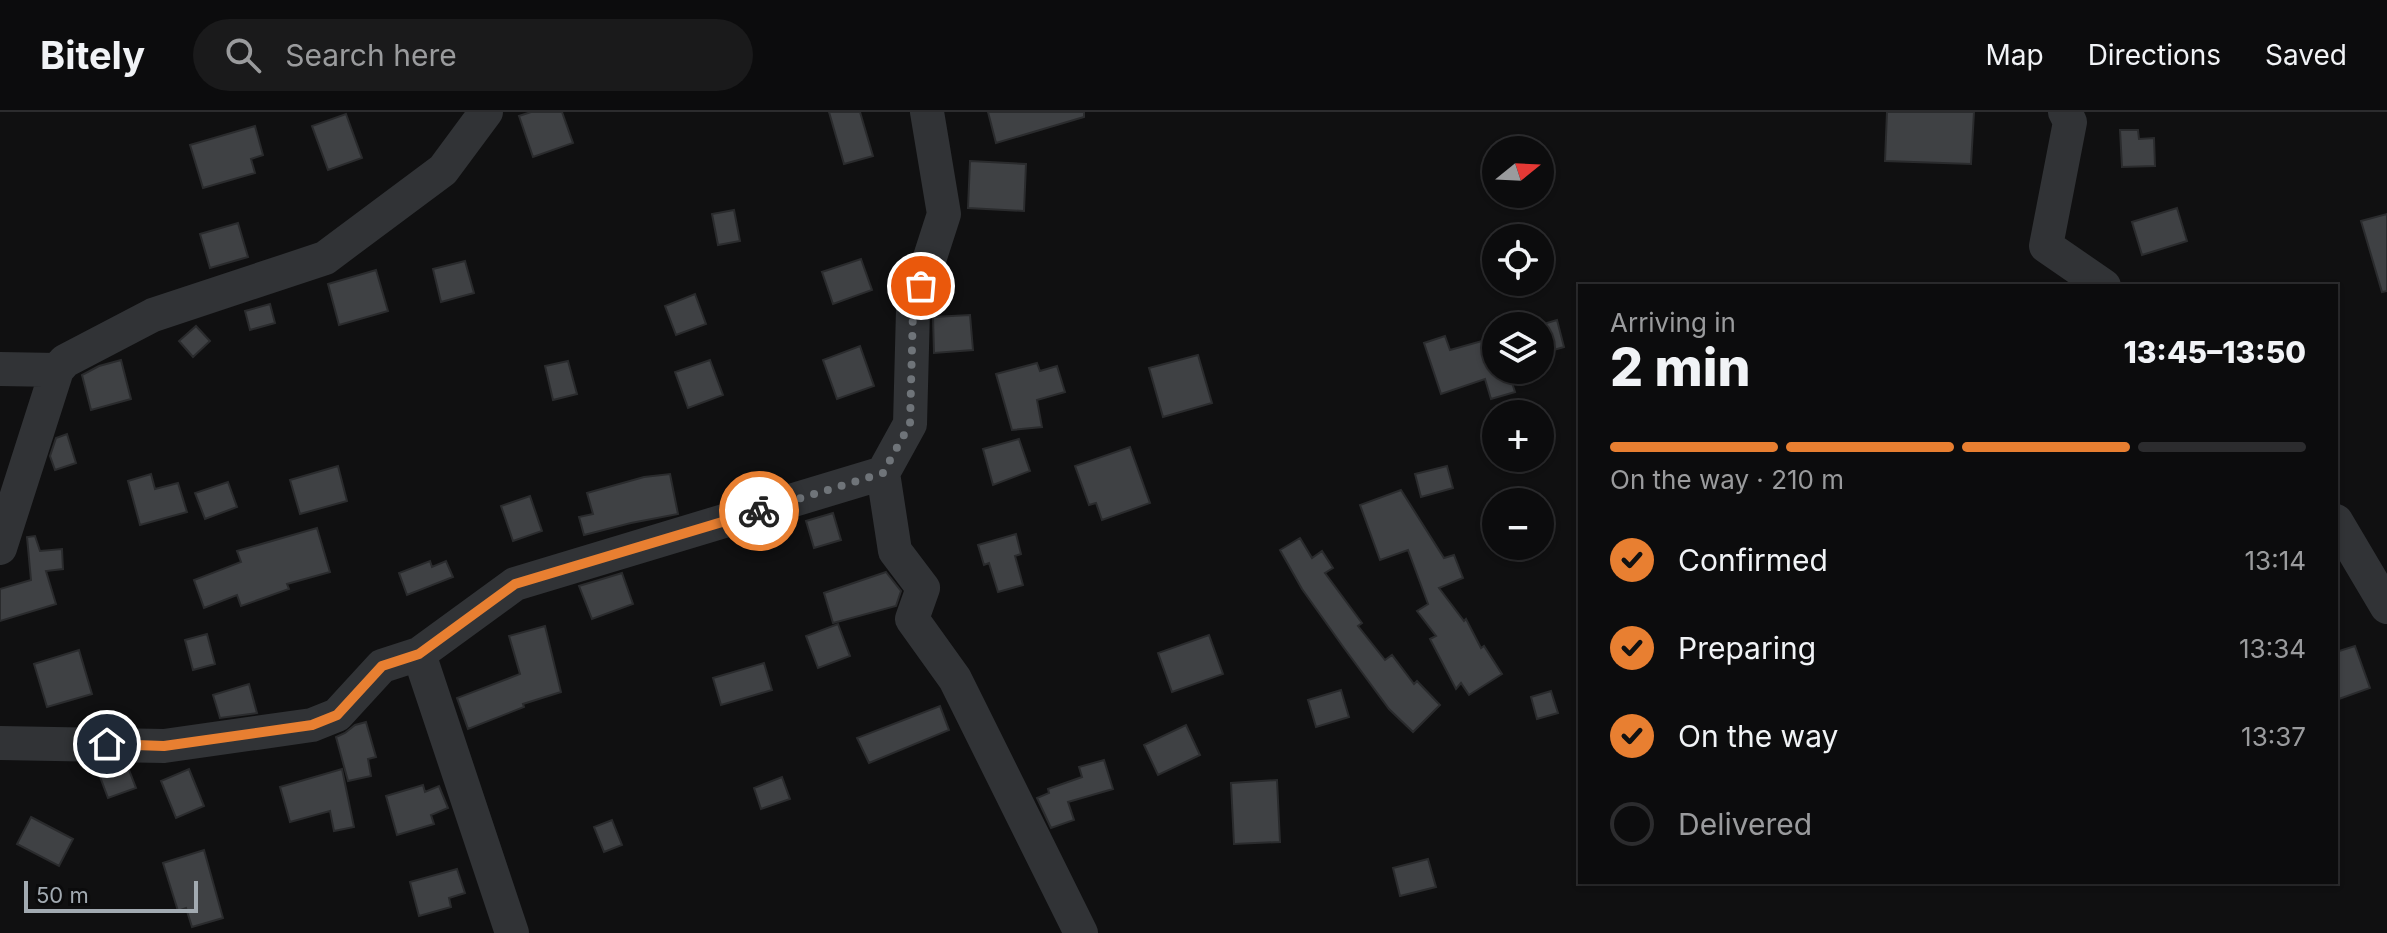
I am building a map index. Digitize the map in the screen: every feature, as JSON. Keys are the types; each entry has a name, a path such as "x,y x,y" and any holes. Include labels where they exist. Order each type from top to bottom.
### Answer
{"street":[{"path":"0,548 57,370 65,361 153,315 325,258 443,170 486,112"},
{"path":"927,112 944,214 913,310 910,424 883,473 895,551 923,588 912,619 955,679 1081,933"},
{"path":"2065,112 2070,122 2046,246 2101,284"},
{"path":"0,369 57,370"},
{"path":"0,743 164,746 312,725 337,715 382,666 419,654 515,584 883,473"},
{"path":"2338,524 2387,607"},
{"path":"419,654 512,933"}],"building":[{"path":"531,112 562,112 573,143 533,157 519,116"},
{"path":"829,112 860,112 873,156 844,164"},
{"path":"988,112 1084,112 1084,117 996,143"},
{"path":"1887,112 1974,112 1971,164 1885,161"},
{"path":"346,114 362,158 328,170 312,126"},
{"path":"255,126 263,155 251,159 255,173 203,188 190,145"},
{"path":"2120,130 2138,130 2139,139 2154,138 2155,166 2122,167"},
{"path":"970,161 1026,164 1024,211 968,208"},
{"path":"2177,208 2187,241 2142,255 2132,222"},
{"path":"734,210 740,241 718,245 712,214"},
{"path":"2387,214 2387,291 2382,292 2361,221"},
{"path":"238,223 248,257 210,268 200,234"},
{"path":"861,259 872,290 833,304 822,272"},
{"path":"465,261 474,293 441,302 433,269"},
{"path":"376,270 388,311 339,325 328,284"},
{"path":"695,294 706,324 676,335 665,306"},
{"path":"270,304 275,323 250,330 245,311"},
{"path":"970,315 973,350 934,353 933,317"},
{"path":"1557,320 1564,347 1554,350 1554,321"},
{"path":"196,326 210,341 193,357 179,341"},
{"path":"1445,336 1450,350 1482,341 1482,380 1441,394 1424,343"},
{"path":"860,346 874,386 837,399 823,360"},
{"path":"1198,355 1212,403 1163,417 1149,368"},
{"path":"121,360 131,399 91,410 82,375"},
{"path":"710,360 723,395 688,408 675,372"},
{"path":"568,361 577,394 553,400 545,366"},
{"path":"1037,363 1040,371 1057,366 1065,392 1037,400 1042,427 1012,430 996,374"},
{"path":"1486,384 1512,384 1515,392 1491,399"},
{"path":"67,434 76,463 55,470 50,456 56,438"},
{"path":"1019,439 1030,471 993,485 983,449"},
{"path":"1130,447 1150,503 1102,520 1096,503 1089,505 1075,466"},
{"path":"338,466 347,501 300,514 290,480"},
{"path":"1447,466 1453,488 1421,497 1415,474"},
{"path":"151,474 155,489 178,483 187,512 140,525 128,481"},
{"path":"670,474 678,514 584,535 579,517 593,514 587,493 644,477"},
{"path":"228,482 237,507 205,519 195,493"},
{"path":"1401,490 1444,558 1454,555 1463,578 1439,588 1464,621 1466,619 1481,648 1484,646 1502,674 1469,695 1461,683 1456,689 1430,639 1436,636 1417,611 1428,604 1408,550 1380,560 1360,505"},
{"path":"530,496 542,531 513,541 501,506"},
{"path":"833,513 841,540 814,548 806,521"},
{"path":"317,528 330,572 287,584 289,589 241,606 237,595 204,608 194,580 241,562 237,551"},
{"path":"1016,534 1021,554 1015,556 1023,585 998,592 989,563 984,565 978,545"},
{"path":"35,536 40,551 62,549 63,569 46,571 56,604 0,621 0,589 31,580 27,537"},
{"path":"1300,538 1312,558 1322,551 1333,568 1325,573 1362,623 1358,626 1385,660 1392,655 1414,684 1417,681 1440,705 1413,732 1389,709 1302,589 1280,550"},
{"path":"430,561 432,567 446,561 453,577 407,595 399,573"},
{"path":"886,572 901,591 896,606 833,623 824,593"},
{"path":"622,573 633,604 592,619 579,586"},
{"path":"838,624 850,656 818,668 806,636"},
{"path":"545,626 561,692 523,704 524,707 468,729 457,698 520,674 509,636"},
{"path":"207,634 215,664 193,670 185,640"},
{"path":"1209,635 1223,674 1172,692 1158,653"},
{"path":"2355,646 2370,688 2338,699 2338,651"},
{"path":"79,650 92,694 47,707 34,664"},
{"path":"764,663 772,690 721,705 713,678"},
{"path":"249,684 257,713 220,718 213,695"},
{"path":"1341,690 1349,717 1316,727 1308,700"},
{"path":"1551,691 1558,713 1537,719 1531,697"},
{"path":"940,706 949,730 869,763 857,738"},
{"path":"366,722 376,757 368,759 371,776 348,781 336,737"},
{"path":"1186,725 1200,755 1158,775 1144,745"},
{"path":"1104,760 1113,789 1068,802 1074,820 1051,828 1037,798 1049,793 1048,789 1082,777 1079,767"},
{"path":"127,765 136,788 108,798 99,774"},
{"path":"189,769 204,806 176,818 161,781"},
{"path":"342,769 354,827 334,831 330,811 290,822 280,787"},
{"path":"782,777 790,799 761,809 754,788"},
{"path":"1277,780 1280,842 1234,844 1231,783"},
{"path":"423,785 425,792 439,786 448,808 431,815 434,824 397,835 386,796"},
{"path":"31,817 73,839 59,866 17,844"},
{"path":"612,820 622,845 604,852 594,827"},
{"path":"204,850 223,918 192,927 186,908 178,911 163,863"},
{"path":"1428,859 1436,887 1400,896 1393,868"},
{"path":"457,869 465,893 449,898 451,907 419,916 410,882"}],"way so far":[{"path":"759,511 883,473 910,424 913,310 921,286"}],"route":[{"path":"107,744 164,746 312,725 337,715 382,666 419,654 515,584 759,511"}]}
